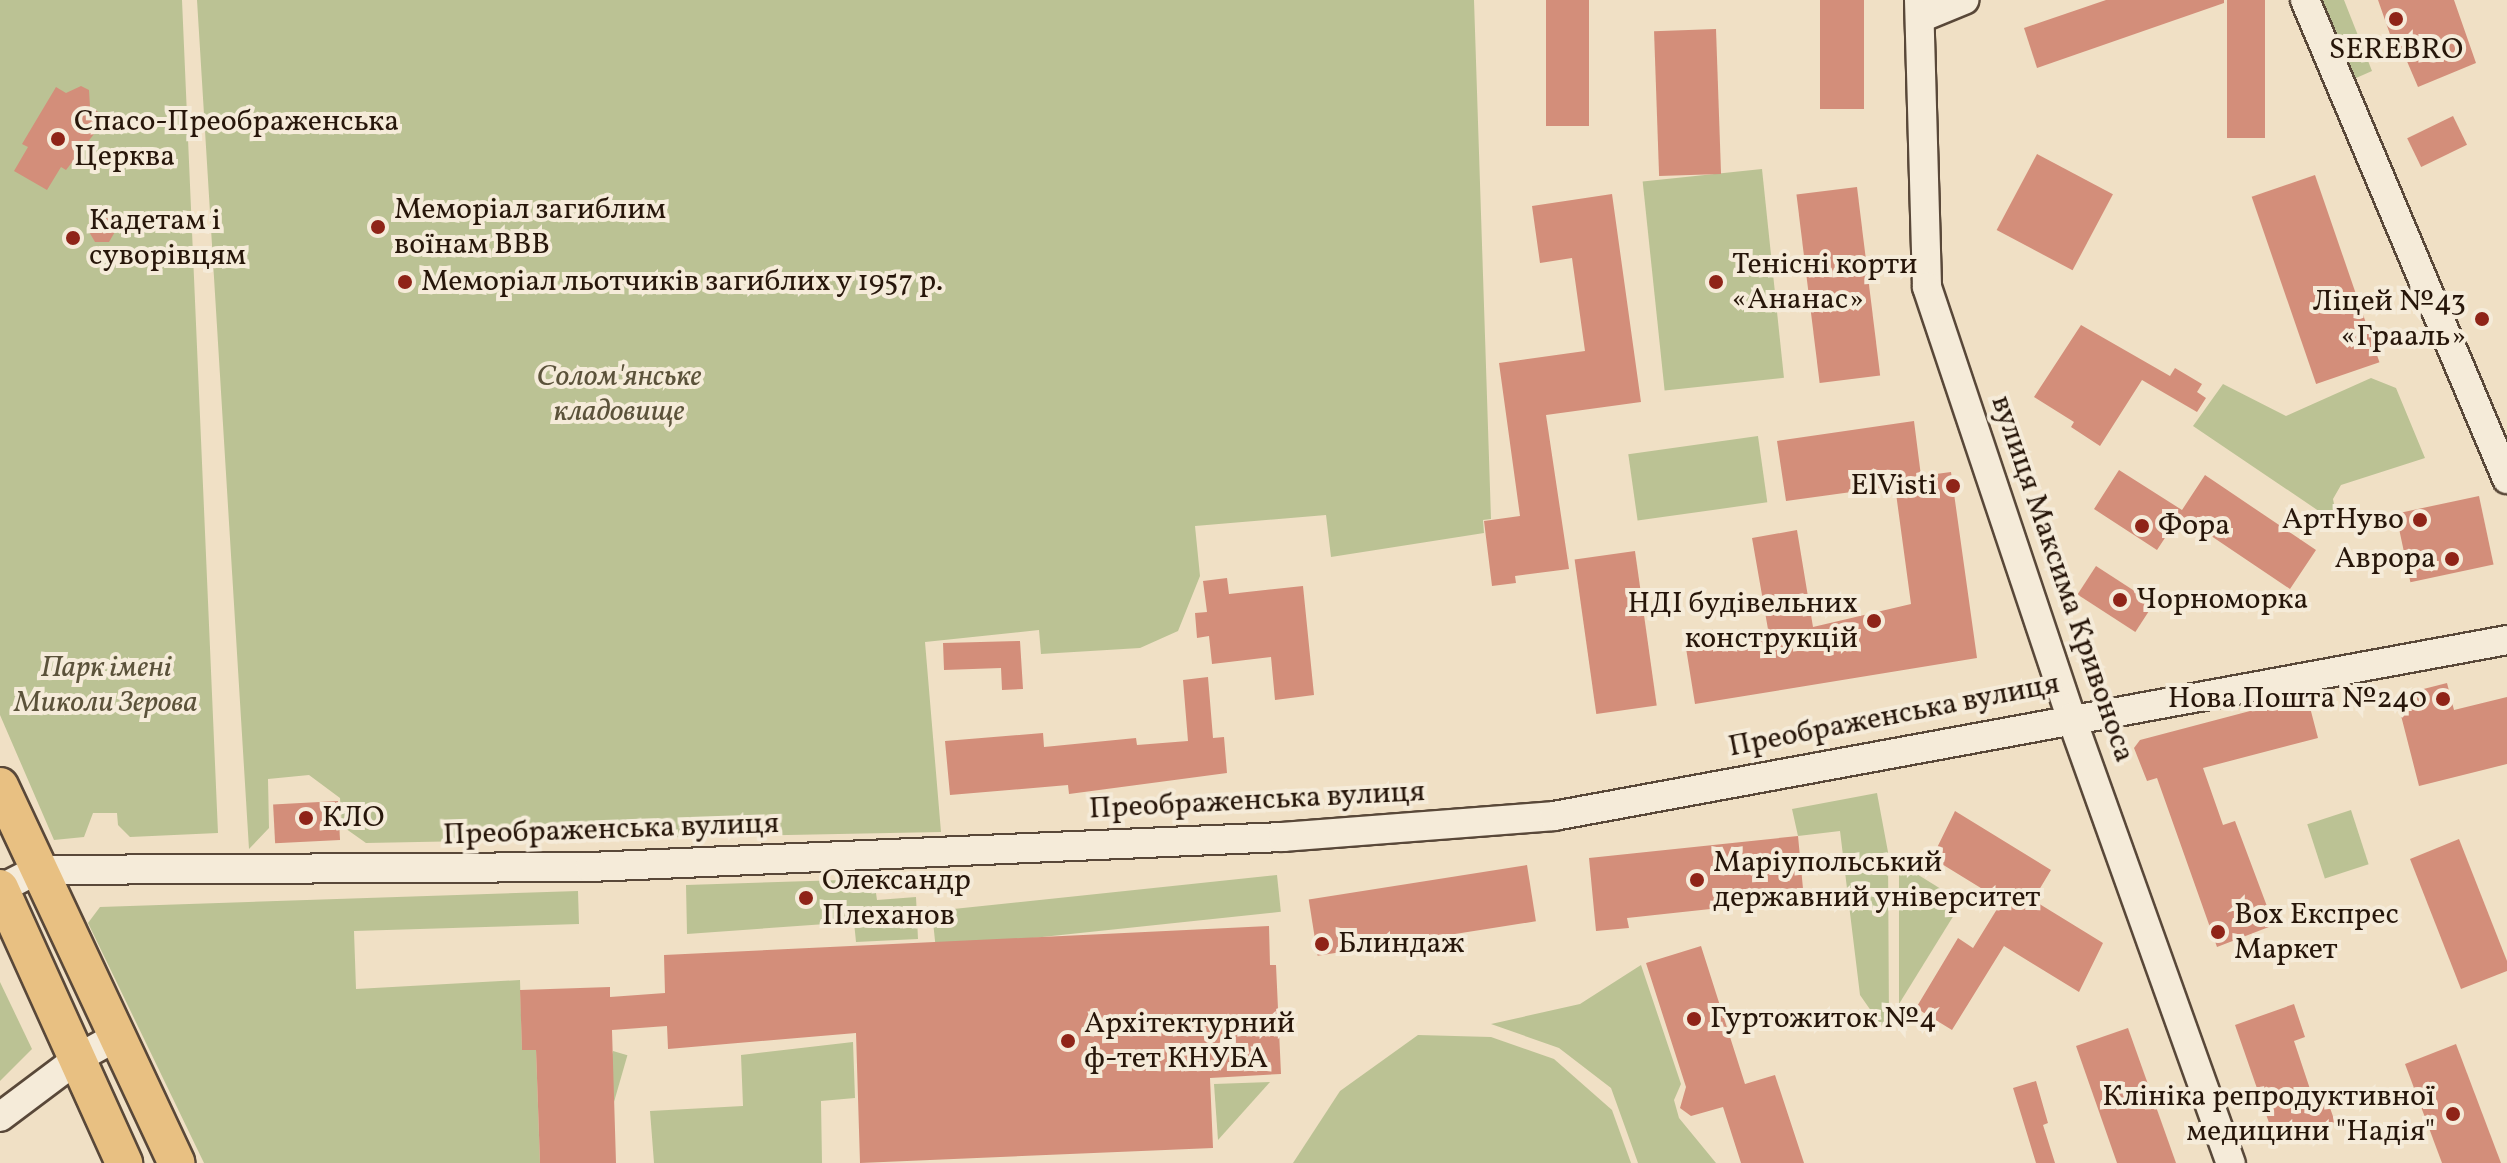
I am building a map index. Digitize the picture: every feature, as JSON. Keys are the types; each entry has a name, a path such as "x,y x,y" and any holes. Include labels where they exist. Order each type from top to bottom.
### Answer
{"main road":[{"path":"0,786 37,870 120,1035 177,1163"},
{"path":"0,889 80,1057 124,1163"}],"street":[{"path":"1920,9 1964,0"},
{"path":"2305,0 2507,479"},
{"name":"вулиця Максима Кривоноса","path":"1920,9 1927,287 2071,717 2231,1163"},
{"name":"Преображенська вулиця","path":"0,889 37,870 590,867 1283,837 1554,816 2071,717 2507,640"},
{"path":"0,1117 80,1057 120,1035"}],"green space":[{"name":"Парк імені Миколи Зерова","path":"0,0 182,0 218,833 130,837 118,825 117,813 93,813 84,837 54,840 0,715"},
{"name":"Солом'янське кладовище","path":"197,0 1474,0 1491,519 1483,520 1484,533 1331,557 1326,515 1195,526 1200,576 1178,631 1140,648 1041,654 1039,630 925,642 941,832 366,843 342,826 340,798 309,775 268,779 269,828 249,849"},
{"path":"2314,0 2344,0 2372,71 2347,82"},
{"name":"Тенісні корти «Ананас»","path":"1762,169 1784,378 1665,390 1643,182"},
{"path":"2371,378 2396,388 2425,458 2341,485 2333,499 2338,524 2193,426 2223,384 2286,416"},
{"path":"1758,436 1767,502 1638,521 1628,454"},
{"path":"1877,793 1888,852 1889,1022 1883,1028 1860,995 1840,831 1798,836 1792,809"},
{"path":"2351,810 2369,864 2325,878 2307,824"},
{"path":"1899,863 1962,902 1899,1004"},
{"path":"1277,875 1281,912 936,948 932,911"},
{"path":"874,879 877,900 916,897 918,939 856,942 854,922 687,934 686,885"},
{"path":"578,891 579,924 354,931 356,989 520,980 522,1050 536,1050 540,1163 204,1163 88,923 100,907"},
{"path":"1641,965 1681,1084 1674,1100 1679,1118 1716,1163 1638,1163 1611,1088 1559,1048 1491,1024 1580,1004"},
{"path":"0,982 32,1049 0,1081"},
{"path":"1418,1035 1491,1037 1554,1059 1612,1110 1631,1163 1293,1163 1340,1091"},
{"path":"853,1042 855,1098 821,1101 822,1163 654,1163 650,1111 743,1106 741,1055"},
{"path":"613,1051 627,1055 597,1163 582,1159"},
{"path":"1270,1082 1218,1140 1214,1084"}],"building":[{"path":"1546,0 1589,0 1589,126 1546,126"},
{"path":"1820,0 1864,0 1864,109 1820,109"},
{"path":"2106,0 2224,0 2224,3 2037,68 2024,28"},
{"path":"2227,0 2265,0 2265,138 2227,138"},
{"path":"2378,0 2454,0 2476,63 2418,87 2397,38 2392,40"},
{"path":"1716,29 1721,174 1659,176 1654,31"},
{"name":"Спасо-Преображенська Церква","path":"81,86 89,90 90,107 100,113 89,131 94,134 66,170 61,167 47,190 14,171 28,147 22,144 56,87 66,93"},
{"path":"2453,116 2467,145 2421,167 2407,138"},
{"path":"2037,154 2113,194 2073,270 1997,230"},
{"path":"2315,175 2379,362 2316,384 2252,197"},
{"path":"1857,187 1880,376 1820,383 1796,194"},
{"path":"1612,194 1641,402 1546,415 1569,569 1515,576 1516,583 1492,586 1484,521 1520,516 1499,363 1585,351 1572,258 1540,263 1532,206"},
{"path":"95,218 109,218 116,230 109,242 95,242 88,230"},
{"path":"2081,325 2170,376 2175,368 2202,384 2197,392 2206,398 2197,412 2142,380 2100,446 2071,427 2074,422 2034,397"},
{"path":"1914,421 1921,476 1951,472 1977,658 1695,704 1685,642 1704,639 1705,646 1769,635 1752,538 1797,530 1813,627 1911,604 1895,486 1786,501 1777,441"},
{"path":"2119,470 2182,510 2205,475 2316,550 2290,589 2180,515 2157,550 2094,509"},
{"path":"2479,496 2494,564 2410,582 2396,514"},
{"path":"1635,551 1657,705 1596,714 1575,559"},
{"path":"2096,566 2154,604 2135,632 2077,595"},
{"path":"1227,578 1229,594 1303,586 1314,695 1275,700 1271,657 1212,664 1209,636 1197,638 1195,613 1207,612 1203,581"},
{"path":"1020,641 1023,689 1002,690 1001,668 944,670 943,643"},
{"path":"1208,677 1213,738 1224,737 1227,773 1069,794 1068,785 950,795 945,741 1043,733 1044,747 1136,738 1137,745 1188,741 1183,680"},
{"path":"2447,683 2454,710 2507,697 2507,764 2419,786 2396,696"},
{"path":"2307,696 2318,738 2203,768 2223,825 2235,821 2274,925 2217,947 2157,778 2147,781 2134,748 2140,740"},
{"name":"КЛО","path":"338,801 340,840 275,843 273,804"},
{"path":"1955,811 2051,870 2033,900 2103,943 2079,992 2004,946 1952,1030 1916,1008 1958,938 1973,948 2002,901 1932,858"},
{"name":"Маріупольський державний університет","path":"1798,836 1804,899 1627,918 1629,928 1596,931 1589,858"},
{"path":"2459,839 2507,961 2507,971 2461,989 2410,859"},
{"path":"1527,865 1536,921 1318,956 1309,900"},
{"name":"Архітектурний ф-тет КНУБА","path":"1269,926 1270,965 1276,965 1281,1074 1210,1078 1213,1148 860,1163 856,1033 668,1049 667,1026 612,1030 616,1163 540,1163 536,1050 522,1050 520,990 610,987 610,997 665,993 664,955"},
{"name":"Гуртожиток №4","path":"1701,946 1745,1084 1775,1075 1804,1163 1741,1163 1723,1107 1691,1116 1680,1108 1686,1087 1646,963"},
{"path":"2294,1004 2305,1037 2294,1041 2312,1095 2324,1091 2335,1122 2276,1143 2235,1025"},
{"path":"2128,1028 2176,1163 2117,1163 2076,1046"},
{"name":"Клініка репродуктивної медицини \"Надія\"","path":"2456,1044 2501,1163 2442,1163 2405,1064"},
{"path":"2036,1081 2048,1123 2043,1125 2055,1163 2036,1163 2013,1088"}],"place":[{"name":"SEREBRО","path":"2396,19"},
{"name":"Спасо-Преображенська Церква","path":"58,139"},
{"name":"Меморіал загиблим воїнам ВВВ","path":"378,227"},
{"name":"Кадетам і суворівцям","path":"73,238"},
{"name":"Меморіал льотчиків загиблих у 1957 р.","path":"405,282"},
{"name":"Тенісні корти «Ананас»","path":"1716,282"},
{"name":"Ліцей №43 «Грааль»","path":"2482,319"},
{"name":"ElVisti","path":"1953,486"},
{"name":"АртНуво","path":"2420,520"},
{"name":"Фора","path":"2142,526"},
{"name":"Аврора","path":"2452,559"},
{"name":"Чорноморка","path":"2120,600"},
{"name":"НДІ будівельних конструкцій","path":"1874,621"},
{"name":"Нова Пошта №240","path":"2443,699"},
{"name":"КЛО","path":"306,818"},
{"name":"Маріупольський державний університет","path":"1697,880"},
{"name":"Олександр Плеханов","path":"806,898"},
{"name":"Box Експрес Маркет","path":"2218,932"},
{"name":"Блиндаж","path":"1322,944"},
{"name":"Гуртожиток №4","path":"1694,1019"},
{"name":"Архітектурний ф-тет КНУБА","path":"1068,1041"},
{"name":"Клініка репродуктивної медицини \"Надія\"","path":"2453,1114"}]}
